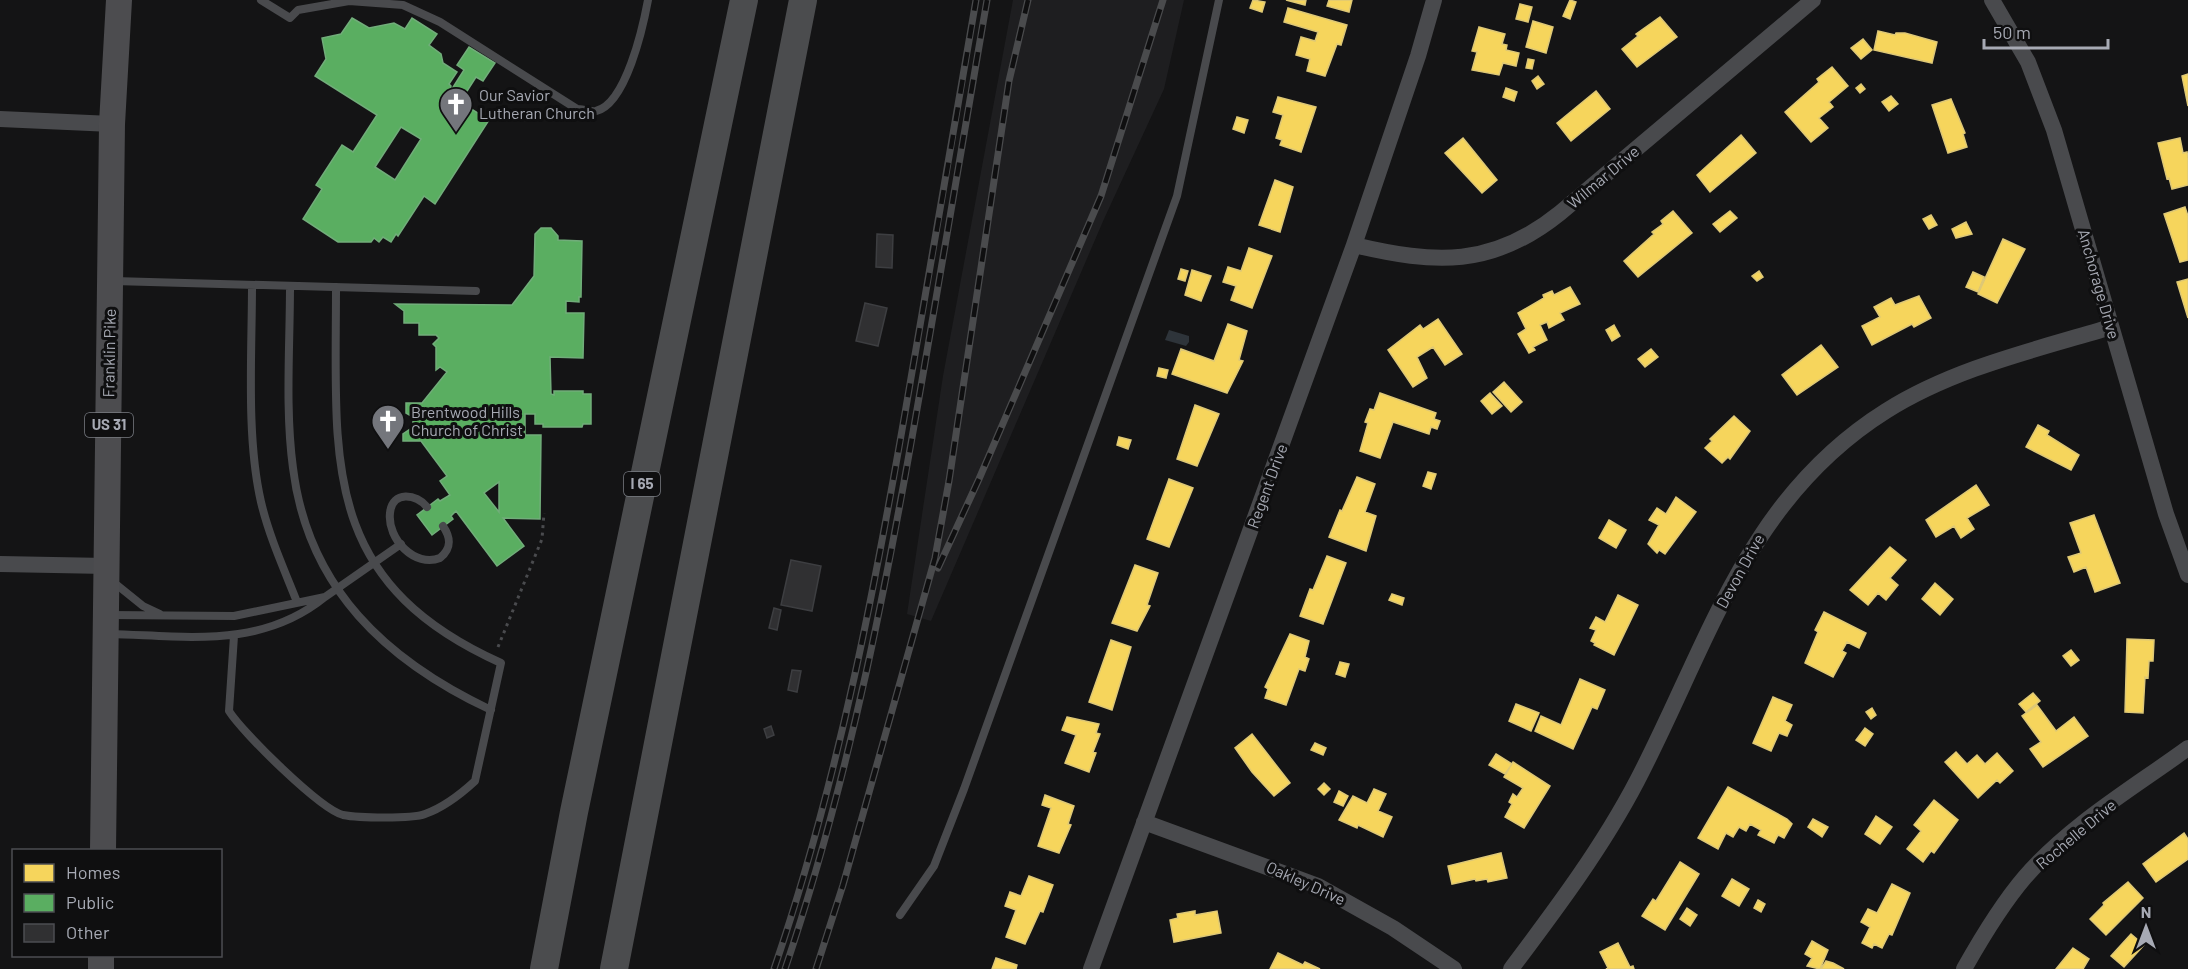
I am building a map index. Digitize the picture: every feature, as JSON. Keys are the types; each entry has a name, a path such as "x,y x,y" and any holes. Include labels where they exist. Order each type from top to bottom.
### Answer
{"highway":[{"name":"I 65","path":"544,969 574,812 744,0"},
{"path":"614,969 803,0"}],"main road":[{"name":"Franklin Pike","path":"103,849 112,124 118,0"}],"street":[{"name":"Regent Drive","path":"1090,969 1354,245 1418,56 1434,0"},
{"name":"Wilmar Drive","path":"1354,245 1395,254 1440,260 1484,254 1523,238 1560,213 1813,0"},
{"name":"Anchorage Drive","path":"1992,0 2028,62 2050,120 2171,530 2188,575"},
{"path":"0,119 112,124"},
{"name":"Devon Drive","path":"1511,969 1607,833 1648,759 1727,592 1768,522 1798,485 1856,433 1887,411 1919,393 1999,361 2111,327"},
{"path":"0,564 107,572"},
{"name":"Rochelle Drive","path":"1964,969 2008,898 2041,860 2091,818 2188,748"},
{"name":"Oakley Drive","path":"1144,822 1318,886 1393,928 1454,969"}],"lane":[{"path":"261,0 290,18 298,10 349,1 403,5 440,22 577,109 595,112 612,102 640,40 648,0"},
{"path":"900,915 924,884 942,847 1153,264 1182,174 1219,0"},
{"path":"110,281 476,291"},
{"path":"252,285 252,379 257,480 270,534 297,602"},
{"path":"290,286 290,442 293,471 307,526 337,588 364,624 410,665 435,682 491,710"},
{"path":"234,636 229,711 248,736 278,765 342,815 371,817 425,814 471,784 478,775 501,663 468,647 416,612 383,577 364,549 354,523 341,474 336,390 336,287"},
{"path":"428,507 419,498 413,496 401,497 392,505 390,521 400,544 415,557 423,560 441,558 449,546 450,539 443,526"},
{"path":"106,624 234,636 284,622 306,613 337,588 400,544"},
{"path":"107,572 143,606 164,615"},
{"path":"106,624 164,615 234,616 325,597"}],"path":[{"path":"493,659 542,539 544,513"}],"shaded area":[{"path":"1013,0 1184,0 1164,89 1104,219 931,621 907,614 943,376"},
{"path":"1169,330 1189,336 1186,346 1165,340"}],"building: Homes":[{"path":"1253,0 1265,2 1262,12 1250,8"},
{"path":"1286,0 1306,0 1305,5"},
{"path":"1329,0 1352,0 1349,12 1327,6"},
{"path":"1570,0 1576,2 1570,19 1563,16"},
{"path":"1520,4 1532,7 1528,22 1516,19"},
{"path":"1288,8 1347,25 1341,45 1337,44 1325,76 1307,71 1310,59 1296,55 1301,37 1315,41 1318,32 1284,22"},
{"path":"1660,17 1677,37 1637,67 1622,49 1638,36 1636,34"},
{"path":"1533,21 1553,27 1546,53 1526,47"},
{"path":"1479,27 1505,34 1502,44 1507,45 1506,50 1519,53 1516,66 1503,63 1499,75 1472,70 1477,52 1472,51"},
{"path":"1878,31 1895,35 1905,33 1937,42 1932,63 1874,50"},
{"path":"1863,39 1872,50 1861,59 1851,48"},
{"path":"1528,59 1534,60 1532,69 1526,68"},
{"path":"1832,67 1848,86 1829,102 1833,107 1819,118 1828,128 1811,142 1785,112 1819,82 1817,79"},
{"path":"2188,74 2188,106 2182,76"},
{"path":"1538,76 1544,84 1537,89 1532,81"},
{"path":"1861,84 1865,89 1860,93 1856,88"},
{"path":"1506,88 1517,92 1514,101 1503,97"},
{"path":"1596,91 1610,109 1571,141 1557,123"},
{"path":"1891,96 1898,104 1889,111 1882,102"},
{"path":"1278,97 1316,107 1301,152 1280,145 1282,140 1276,138 1283,115 1273,112"},
{"path":"1951,99 1965,133 1963,134 1967,147 1948,153 1932,105"},
{"path":"1237,117 1248,120 1244,133 1233,129"},
{"path":"1741,135 1756,153 1710,192 1697,175"},
{"path":"1463,138 1497,180 1482,193 1445,153"},
{"path":"2180,138 2183,153 2187,152 2188,185 2172,189 2169,178 2167,179 2158,143"},
{"path":"1275,180 1293,187 1280,232 1259,225"},
{"path":"2185,207 2188,216 2188,260 2180,262 2164,214"},
{"path":"1673,211 1692,233 1638,277 1624,261 1654,234 1652,232 1663,224 1661,221"},
{"path":"1730,211 1737,218 1720,232 1713,224"},
{"path":"1931,215 1937,225 1929,229 1923,219"},
{"path":"1966,222 1972,234 1956,238 1952,229"},
{"path":"2003,239 2025,249 1997,303 1978,294"},
{"path":"1249,248 1272,256 1252,308 1231,300 1236,286 1223,282 1228,267 1241,271"},
{"path":"1181,269 1188,271 1185,281 1178,279"},
{"path":"1192,270 1211,276 1201,301 1185,295"},
{"path":"1759,271 1763,277 1757,281 1752,276"},
{"path":"1973,272 1984,277 1978,292 1966,287"},
{"path":"2188,279 2188,318 2177,282"},
{"path":"1570,287 1580,304 1560,313 1564,320 1549,328 1547,322 1540,325 1547,340 1533,347 1535,350 1529,353 1518,334 1526,329 1518,313 1544,298 1543,295 1552,291 1554,295"},
{"path":"1919,296 1931,318 1914,327 1912,324 1872,345 1862,326 1880,317 1874,307 1891,298 1895,305"},
{"path":"1438,319 1462,354 1445,365 1433,347 1417,357 1427,378 1413,387 1388,350 1420,325 1423,329"},
{"path":"1228,324 1247,331 1239,360 1243,361 1227,393 1172,374 1181,349 1214,361"},
{"path":"1614,325 1620,336 1612,341 1606,330"},
{"path":"1821,345 1838,367 1797,395 1782,375"},
{"path":"1651,349 1658,357 1645,367 1638,359"},
{"path":"1159,368 1168,370 1166,378 1157,376"},
{"path":"1504,382 1522,402 1511,412 1493,392"},
{"path":"1380,393 1436,413 1434,419 1440,421 1437,429 1431,427 1429,434 1393,422 1380,458 1360,451 1368,423 1365,422 1370,409 1374,410"},
{"path":"1490,393 1502,406 1492,414 1481,401"},
{"path":"1195,405 1219,414 1197,466 1177,459"},
{"path":"1734,416 1750,431 1730,459 1728,457 1722,463 1705,448 1712,441 1710,439"},
{"path":"2038,425 2049,431 2047,435 2079,455 2071,470 2026,447"},
{"path":"1119,437 1131,440 1128,449 1117,445"},
{"path":"1428,472 1436,474 1431,489 1423,486"},
{"path":"1357,477 1375,484 1365,512 1376,516 1366,551 1329,537"},
{"path":"1169,479 1193,488 1169,547 1147,539"},
{"path":"1976,485 1989,505 1967,518 1974,529 1961,538 1954,526 1936,537 1926,520"},
{"path":"1676,497 1696,512 1665,554 1659,550 1657,553 1648,544 1659,525 1649,520 1657,508 1666,514"},
{"path":"2094,515 2120,583 2095,592 2086,567 2074,572 2068,557 2081,553 2070,523"},
{"path":"1609,520 1626,530 1616,548 1599,538"},
{"path":"1890,547 1906,560 1890,578 1898,585 1886,600 1878,593 1868,605 1850,590"},
{"path":"1327,556 1346,563 1323,624 1300,616 1310,589 1313,590"},
{"path":"1135,565 1158,573 1147,605 1150,606 1137,631 1112,623"},
{"path":"1935,583 1953,599 1940,615 1922,599"},
{"path":"1392,594 1404,598 1402,605 1389,600"},
{"path":"1618,595 1638,605 1614,655 1594,645 1595,643 1591,641 1596,630 1590,628 1596,617 1605,622"},
{"path":"1824,612 1866,633 1859,648 1847,642 1842,651 1846,653 1833,677 1805,663 1818,632 1815,630"},
{"path":"1290,634 1309,641 1305,657 1309,659 1305,671 1299,669 1286,705 1265,698 1268,689 1265,687"},
{"path":"2127,639 2154,640 2153,661 2149,661 2148,678 2145,677 2143,713 2125,712"},
{"path":"1111,640 1131,647 1112,710 1089,702"},
{"path":"2071,650 2079,660 2071,666 2063,656"},
{"path":"1340,662 1349,664 1345,677 1336,674"},
{"path":"1580,679 1605,690 1597,709 1592,707 1573,749 1535,731 1541,716 1561,725"},
{"path":"2033,693 2040,701 2026,712 2019,704"},
{"path":"1773,697 1792,705 1785,721 1792,725 1787,736 1779,733 1771,751 1753,743"},
{"path":"1516,704 1539,713 1531,731 1509,721"},
{"path":"2037,705 2056,731 2074,717 2088,736 2043,767 2030,749 2041,742 2022,716"},
{"path":"1872,708 1876,715 1871,719 1866,712"},
{"path":"1067,717 1099,724 1096,733 1100,734 1089,772 1065,763 1076,735 1062,730"},
{"path":"1865,728 1873,734 1865,746 1856,740"},
{"path":"1252,734 1290,783 1274,796 1252,772 1235,748"},
{"path":"1315,743 1326,748 1323,755 1311,750"},
{"path":"1956,752 1967,764 1977,755 1985,764 1997,753 2013,771 2000,783 1997,780 1978,798 1945,762"},
{"path":"1496,754 1512,764 1505,774 1489,765"},
{"path":"1513,762 1550,786 1524,828 1505,817 1512,804 1509,802 1513,794 1517,797 1523,788 1504,777"},
{"path":"1324,783 1330,789 1324,795 1318,789"},
{"path":"1728,787 1787,819 1792,824 1784,838 1778,835 1774,843 1758,835 1761,830 1750,824 1746,831 1739,827 1733,837 1726,833 1718,849 1698,838"},
{"path":"1374,789 1386,794 1378,811 1392,817 1383,837 1358,825 1357,828 1339,820 1353,796 1367,803"},
{"path":"1339,791 1348,796 1343,806 1334,802"},
{"path":"1045,795 1074,806 1068,824 1071,825 1059,853 1038,846 1051,808 1042,805"},
{"path":"1934,800 1958,820 1934,853 1931,851 1923,862 1907,849 1921,831 1914,825"},
{"path":"1876,816 1892,827 1880,844 1865,834"},
{"path":"1813,819 1828,827 1822,837 1808,827"},
{"path":"2184,833 2188,839 2188,859 2156,882 2143,864"},
{"path":"1501,853 1507,878 1488,882 1487,879 1476,881 1475,879 1452,884 1448,866"},
{"path":"1680,862 1699,874 1665,930 1642,916 1653,899 1656,901"},
{"path":"1029,876 1053,885 1043,912 1040,911 1025,944 1006,937 1016,910 1005,906 1010,892 1021,896"},
{"path":"1732,879 1749,889 1739,906 1722,896"},
{"path":"2128,882 2143,898 2106,935 2090,919 2104,905 2103,903"},
{"path":"1892,884 1910,893 1892,935 1889,934 1882,948 1874,944 1872,948 1862,943 1870,927 1861,922 1868,909 1877,913"},
{"path":"1758,900 1765,904 1761,912 1754,908"},
{"path":"1687,908 1697,915 1690,926 1680,919"},
{"path":"1195,911 1195,915 1217,911 1221,933 1174,942 1170,920 1178,918 1177,914"},
{"path":"2131,934 2144,945 2124,967 2111,956"},
{"path":"1812,941 1828,950 1820,969 1807,966 1812,958 1805,954"},
{"path":"1618,943 1630,967 1633,966 1634,969 1606,969 1608,968 1600,952"},
{"path":"2073,948 2089,959 2083,969 2056,969"},
{"path":"1278,953 1303,965 1305,962 1320,969 1270,969"},
{"path":"996,958 1017,965 1016,969 992,969"},
{"path":"1826,961 1833,963 1844,969 1821,969"}],"building: Public":[{"path":"352,18 369,28 394,23 405,29 412,18 437,34 429,45 441,54 443,63 457,72 449,84 450,92 464,70 457,65 469,47 495,63 483,81 476,77 460,102 489,120 435,204 424,196 398,236 396,234 391,242 383,237 379,242 374,238 371,242 338,242 303,219 322,189 316,185 342,145 353,152 377,115 315,76 326,59 322,38 341,34","holes":["401,127 421,139 395,180 375,167"]},
{"path":"541,228 551,228 558,236 558,240 582,241 581,297 579,297 579,302 566,301 566,313 584,313 583,358 550,357 551,394 554,395 554,391 583,391 583,394 591,394 591,424 583,424 582,427 543,427 543,424 535,424 535,414 525,414 525,435 541,435 540,519 503,518 524,546 497,566 456,511 451,516 453,519 432,535 417,515 438,499 440,501 450,495 440,481 447,476 421,441 403,441 403,434 413,427 413,417 406,413 406,403 422,403 447,372 440,367 436,370 436,347 433,344 439,338 436,335 419,335 419,323 404,323 404,311 395,304 512,305 534,276 535,234","holes":["499,482 499,512 484,493"]}],"building: Other":[{"path":"877,234 893,235 892,268 876,267"},
{"path":"865,303 887,308 878,346 856,341"},
{"path":"791,560 821,566 812,611 781,605"},
{"path":"774,608 781,610 777,630 769,628"},
{"path":"792,670 801,671 797,692 788,690"},
{"path":"771,726 774,735 767,738 764,729"}],"railway":[{"path":"774,969 818,823 870,602 885,528 976,0"},
{"path":"785,969 809,895 850,744 883,593 912,440 987,0"},
{"path":"816,969 843,885 935,558 949,481 1009,81 1028,0"},
{"path":"938,568 979,479 1101,196 1163,0"}],"place":[{"name":"Our Savior Lutheran Church","path":"456,133"},
{"name":"Brentwood Hills Church of Christ","path":"388,450"}]}
